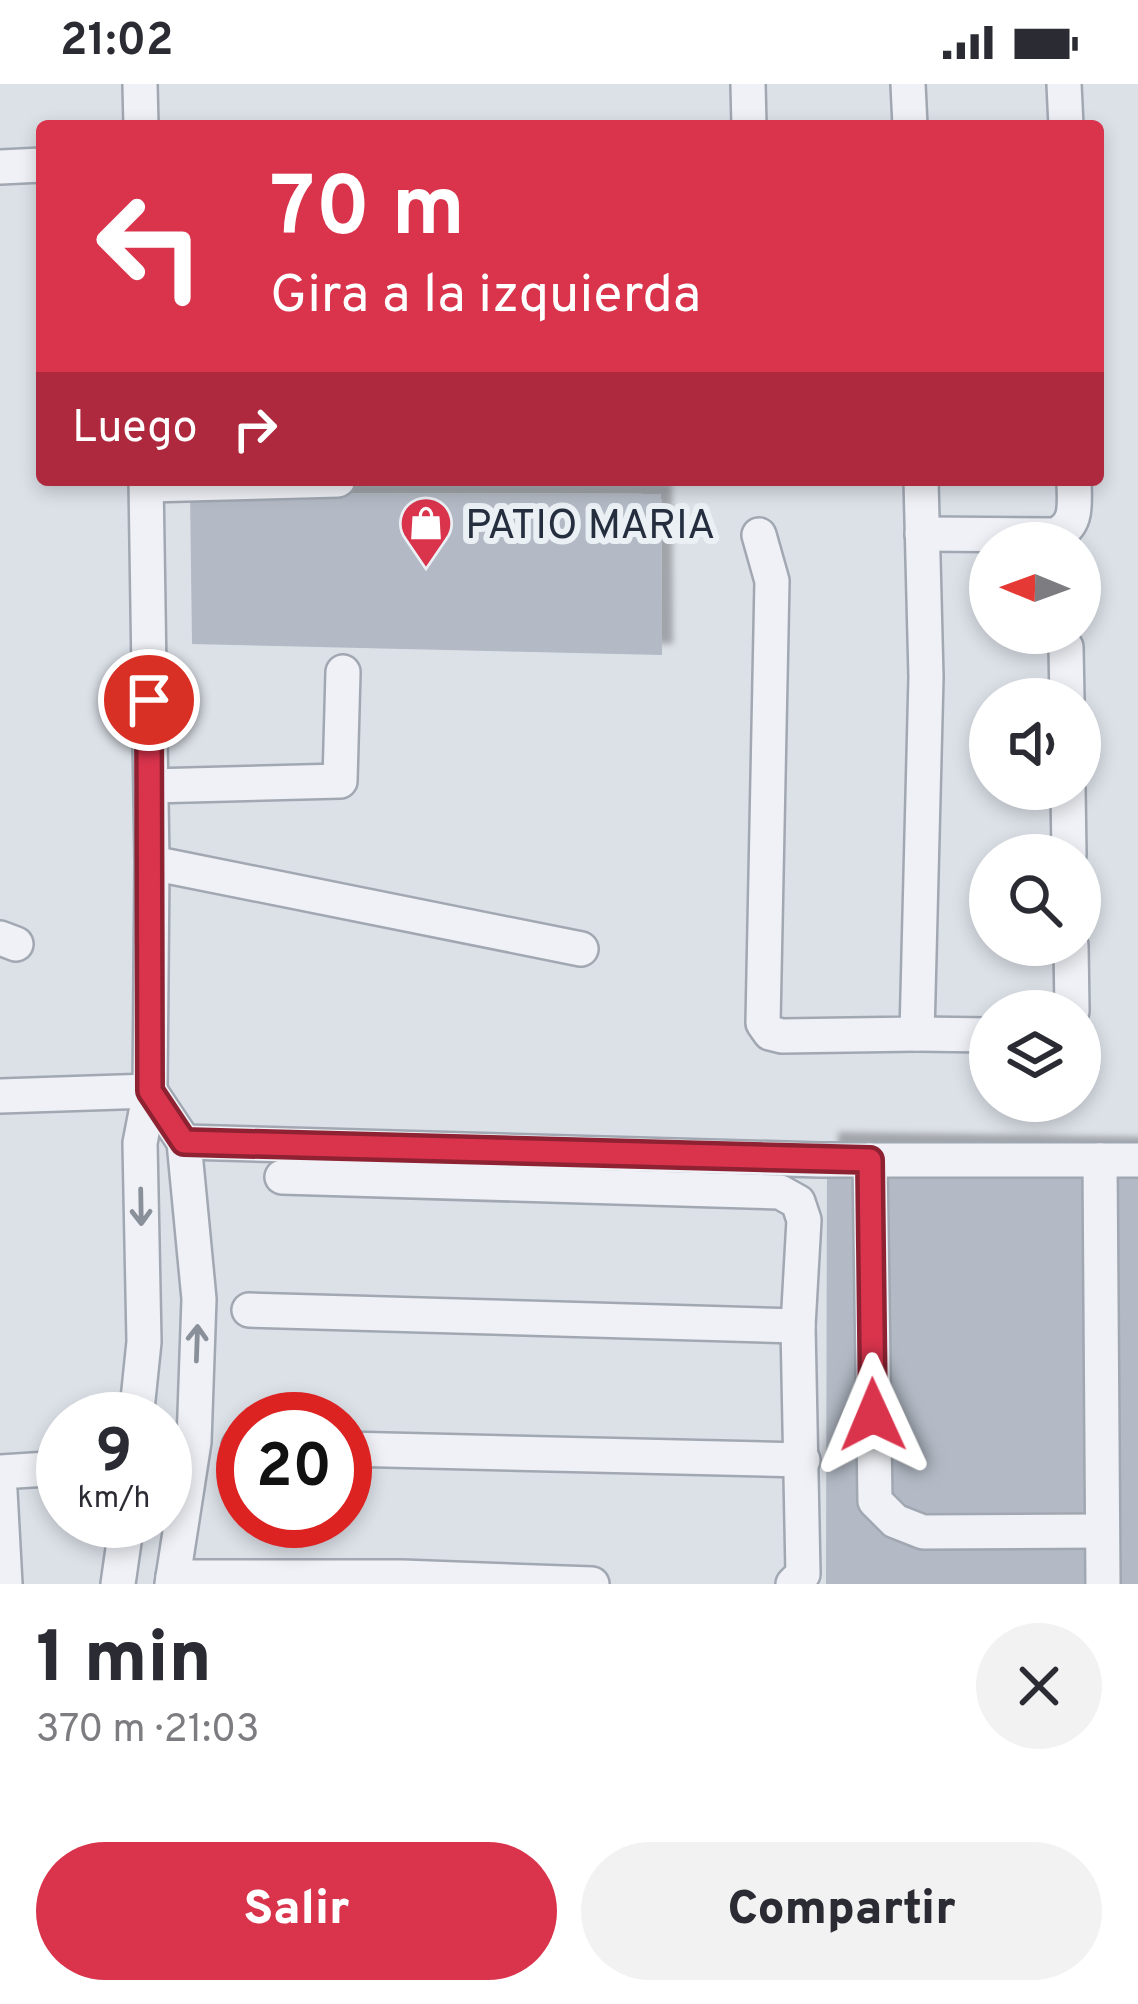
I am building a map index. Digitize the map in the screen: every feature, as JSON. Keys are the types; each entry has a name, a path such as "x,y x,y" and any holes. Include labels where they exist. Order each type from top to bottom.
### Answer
{"street":[{"path":"140,84 141,120"},
{"path":"748,84 749,120"},
{"path":"908,84 910,120"},
{"path":"1064,84 1066,120"},
{"path":"0,167 36,165"},
{"path":"139,1392 144,1342 140,1143 150,1091 152,863 146,486"},
{"path":"917,1034 926,677 921,486"},
{"path":"922,534 1055,536 1067,530 1074,518 1074,486"},
{"path":"759,535 772,581 763,1023 770,1033 782,1036 969,1034"},
{"path":"151,786 340,781 343,672"},
{"path":"152,863 581,949"},
{"path":"0,1096 150,1091"},
{"path":"150,1091 184,1142 199,1299 187,1392"},
{"path":"184,1142 870,1160 1138,1160"},
{"path":"870,1160 874,1501 895,1521 922,1532 1102,1531"},
{"path":"1100,1160 1103,1584"},
{"path":"282,1177 780,1192 798,1202 804,1220 798,1326 803,1574 793,1584"},
{"path":"249,1310 798,1326"},
{"path":"372,1450 802,1460"},
{"path":"0,1472 36,1470"},
{"path":"0,1491 5,1584"},
{"path":"118,1584 123,1548"},
{"path":"174,1548 172,1580 592,1584"}],"building":[{"name":"PATIO MARIA","path":"190,493 661,494 662,655 192,644"},
{"path":"827,1143 1138,1148 1138,1584 826,1584"}],"place":[{"name":"PATIO MARIA","path":"426,569"}],"route":[{"path":"149,700 150,1091 184,1142 870,1160 873,1415"}]}
